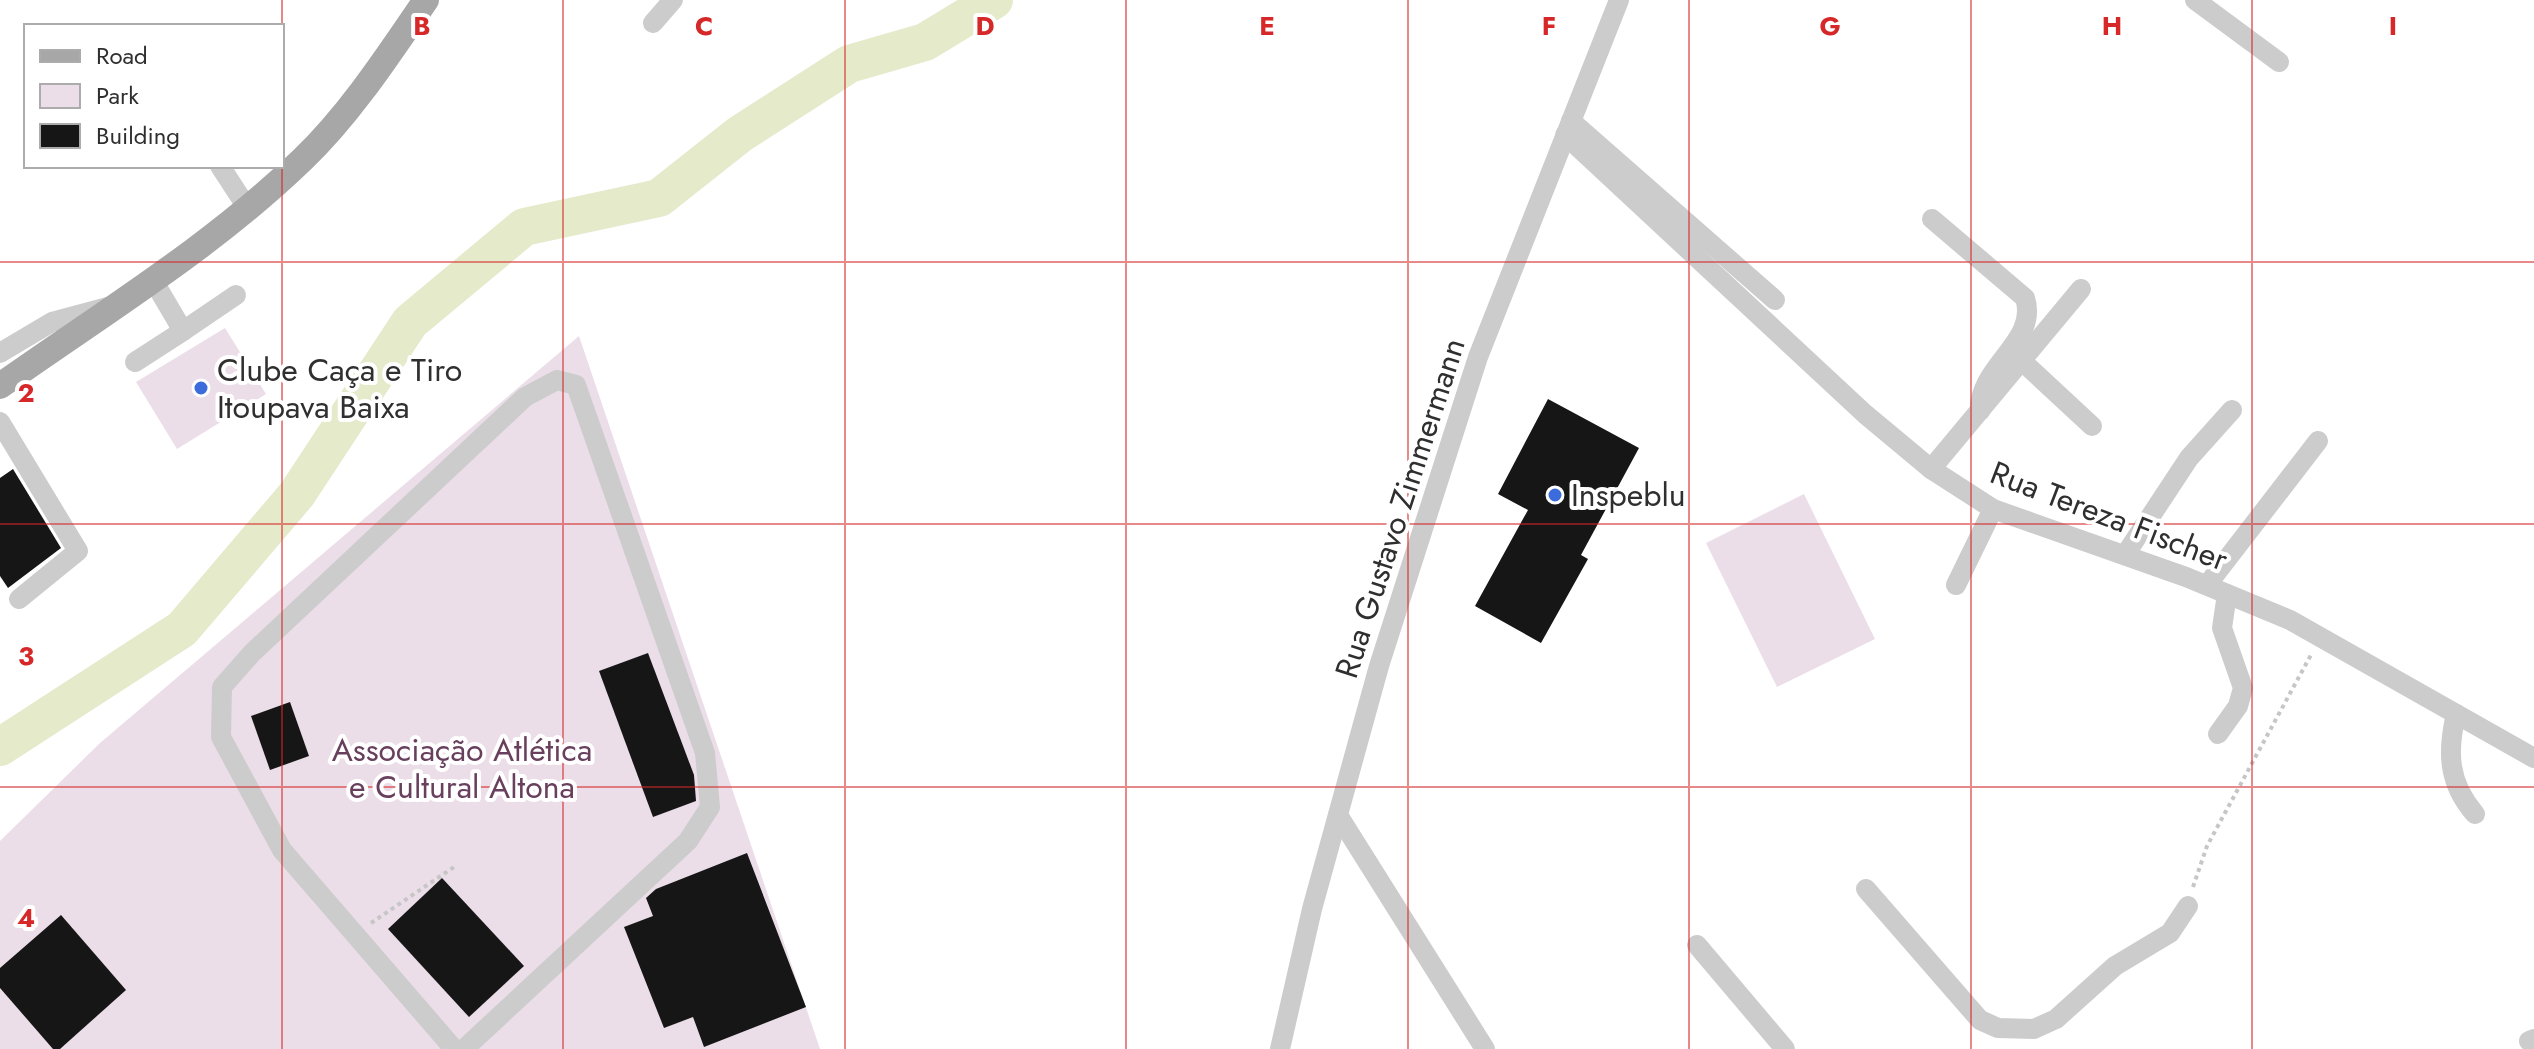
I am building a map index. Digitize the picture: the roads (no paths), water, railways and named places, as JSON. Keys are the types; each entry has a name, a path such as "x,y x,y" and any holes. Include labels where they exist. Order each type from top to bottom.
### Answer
{"main road":[{"path":"0,386 153,280 248,209 306,157 426,0"}],"street":[{"path":"653,23 673,0"},
{"name":"Rua Gustavo Zimmermann","path":"1280,1049 1312,909 1379,666 1478,357 1619,0"},
{"path":"2195,0 2279,62"},
{"path":"1568,128 1775,300"},
{"name":"Rua Tereza Fischer","path":"1568,128 1865,414 1931,469 1993,509 2207,585 2321,637 2534,758"},
{"path":"221,168 248,209"},
{"path":"1932,219 2025,298 2029,310 2028,325 1983,389 1980,411"},
{"path":"153,280 183,331"},
{"path":"1931,469 2081,289"},
{"path":"135,362 236,295"},
{"path":"0,353 52,322 115,305"},
{"path":"2022,361 2092,426"},
{"path":"454,1049 282,850 221,737 222,687 252,653 525,397 557,380 576,385 705,753 710,807 688,841 464,1049"},
{"path":"2125,555 2189,458 2232,410"},
{"path":"0,422 78,551 19,599"},
{"path":"2207,585 2318,441"},
{"path":"1956,585 1993,509"},
{"path":"2218,734 2238,706 2243,688 2222,628 2227,594"},
{"path":"2456,714 2449,753 2452,778 2461,798 2475,814"},
{"path":"1338,815 1485,1049"},
{"path":"1866,889 1980,1020 1998,1028 2034,1029 2056,1019 2115,966 2170,933 2188,906"},
{"path":"1697,945 1785,1049"}],"waterway":[{"path":"0,747 182,629 297,494 410,322 524,227 659,198 740,134 849,64 925,42 994,0"}],"place":[{"name":"Clube Caça e Tiro Itoupava Baixa","path":"201,388"},
{"name":"Inspeblu","path":"1555,495"}],"park label":[{"name":"Associação Atlética e Cultural Altona","path":"462,768"}]}
